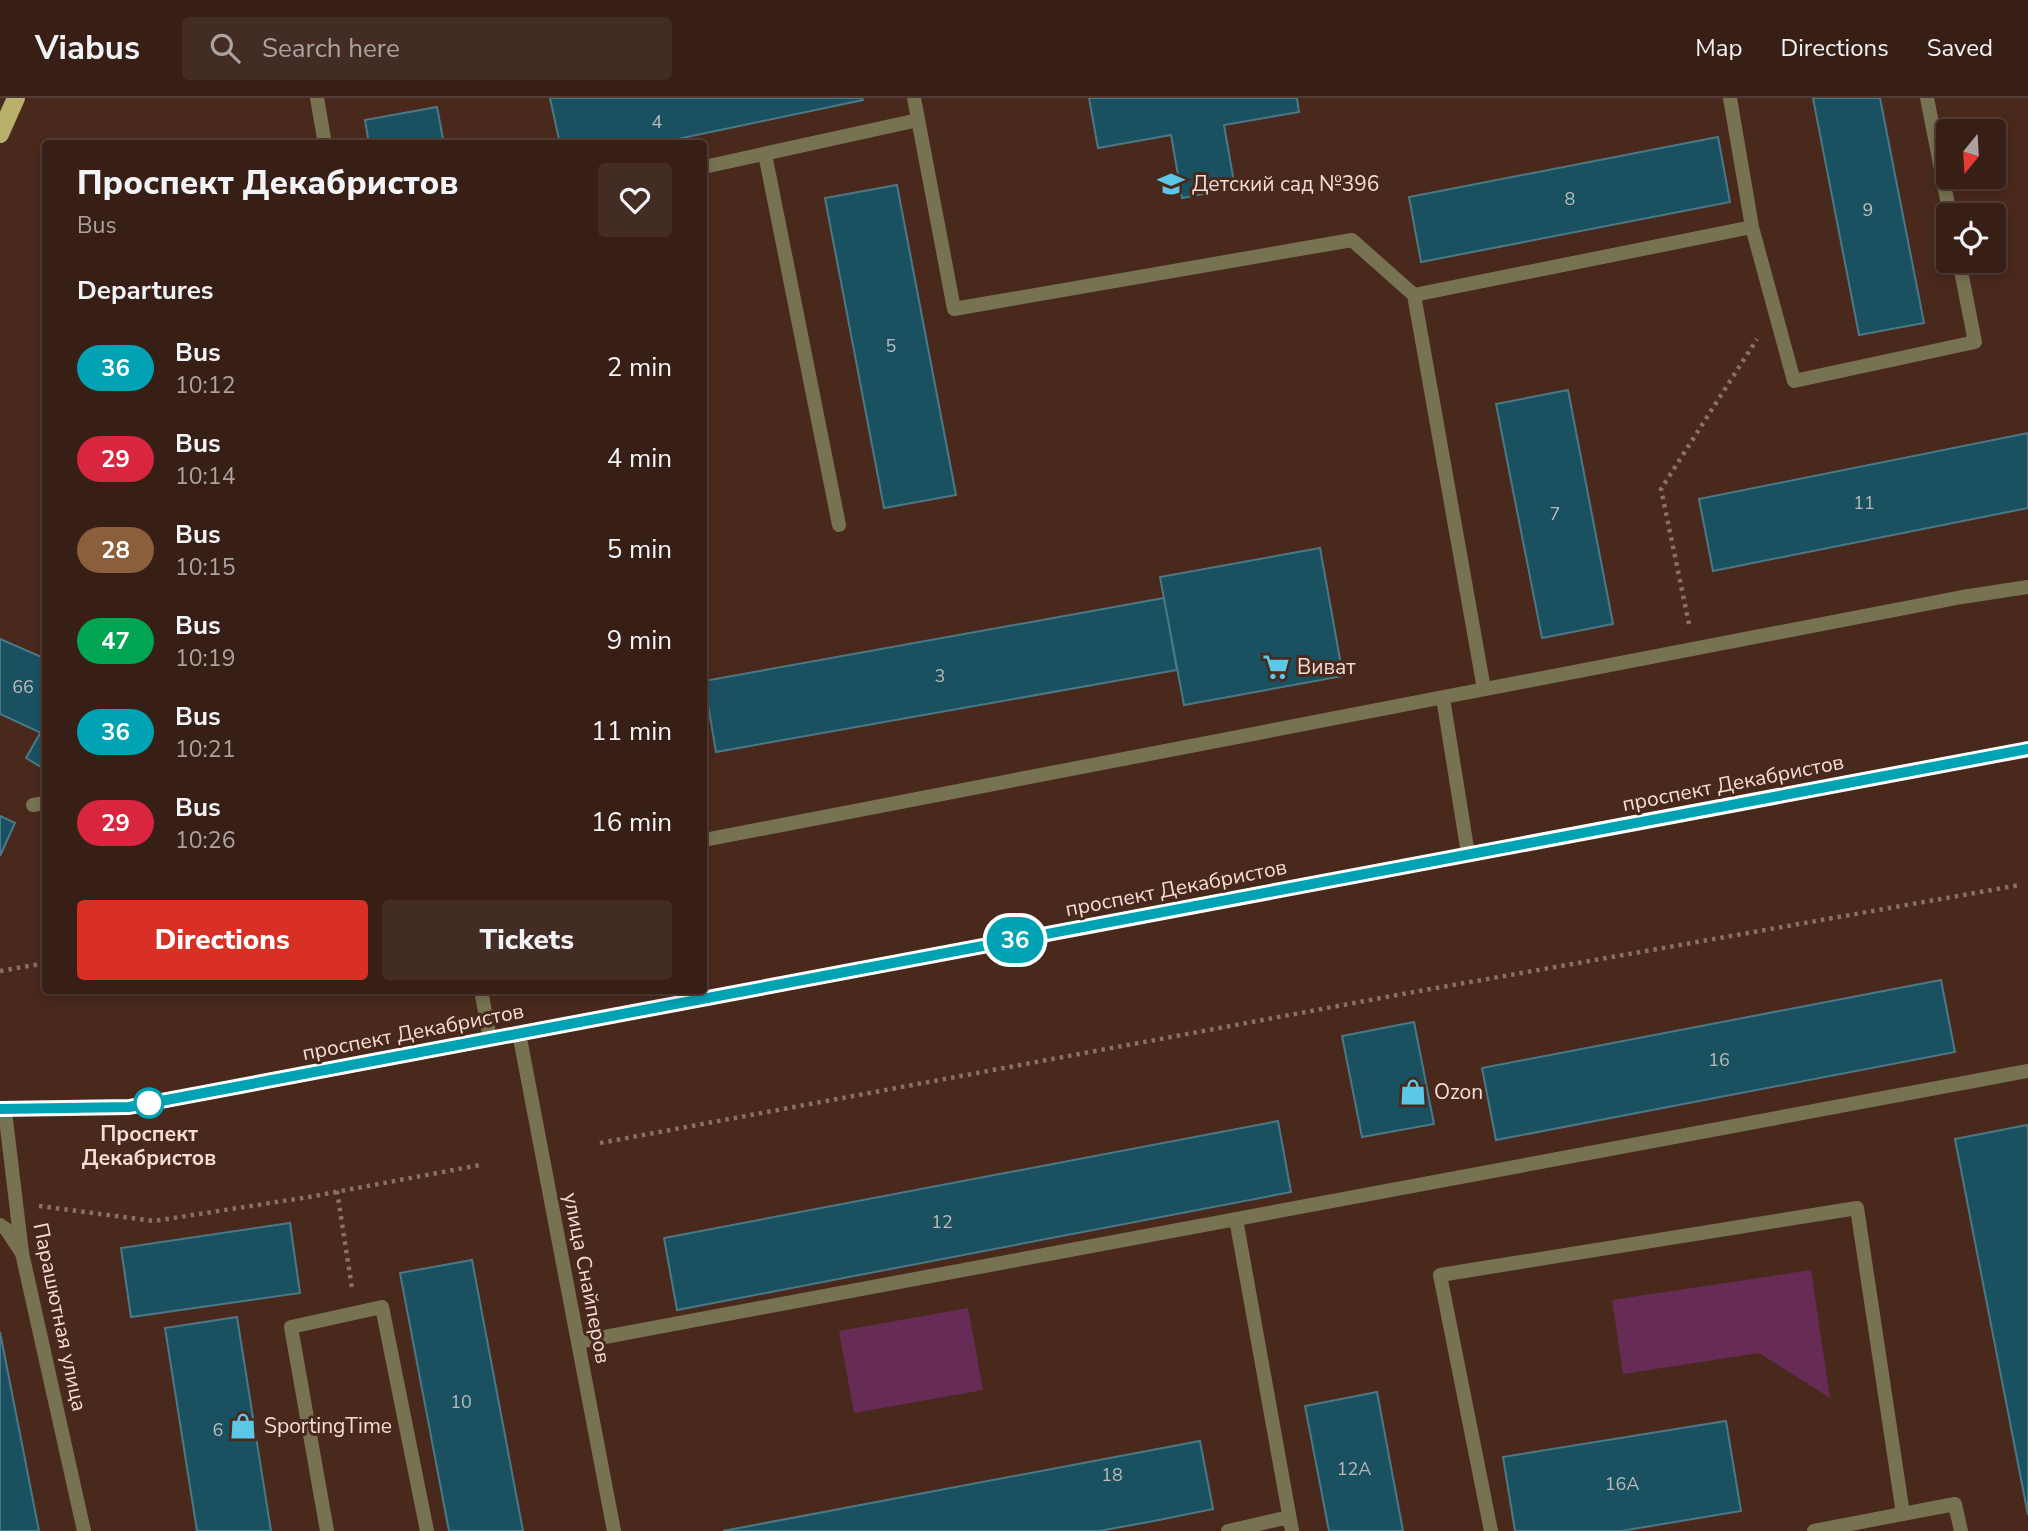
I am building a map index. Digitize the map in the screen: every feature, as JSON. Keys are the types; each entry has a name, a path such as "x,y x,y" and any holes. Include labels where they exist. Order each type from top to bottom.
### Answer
{"main road":[{"path":"0,134 16,98"},
{"name":"проспект Декабристов","path":"2,1110 129,1107 2028,749"}],"street":[{"path":"317,98 324,140"},
{"path":"914,98 954,309 1352,240 1414,295 1484,689"},
{"path":"1730,98 1752,226 1794,381 1975,342 1961,273"},
{"path":"1927,98 1949,203"},
{"path":"707,166 918,120"},
{"path":"765,154 839,525"},
{"path":"1414,295 1752,226"},
{"path":"707,839 1962,597 2028,587"},
{"path":"1443,698 1468,854"},
{"path":"482,994 490,1039"},
{"name":"улица Снайперов","path":"519,1033 614,1531"},
{"path":"578,1342 2028,1071"},
{"name":"Парашютная улица","path":"2,1110 22,1253 84,1531"},
{"path":"1491,1531 1440,1275 1857,1208 1903,1514"},
{"path":"1228,1531 1290,1524 1236,1219"},
{"path":"0,1225 22,1253"},
{"path":"327,1531 291,1327 382,1307 427,1531"},
{"path":"1814,1531 1955,1504 1961,1531"}],"path":[{"path":"1695,649 1661,489 1775,312"},
{"path":"600,1143 1394,995 2020,885"},
{"path":"0,971 42,964"},
{"path":"16,1202 154,1221 480,1165"},
{"path":"337,1191 356,1313"}],"shaded area":[{"path":"1811,1270 1830,1398 1759,1353 1623,1374 1612,1300"},
{"path":"968,1308 983,1390 854,1413 839,1331"}],"building":[{"path":"550,98 863,100 673,140 559,140"},
{"path":"1089,98 1297,98 1299,112 1224,125 1235,188 1182,198 1171,135 1098,148"},
{"path":"1813,98 1880,98 1924,323 1859,335"},
{"path":"437,107 443,140 368,140 365,120"},
{"path":"1718,137 1730,202 1421,262 1409,197"},
{"path":"897,185 956,495 884,508 825,198"},
{"path":"1568,390 1613,624 1542,638 1496,404"},
{"path":"2028,433 2028,508 1713,571 1699,499"},
{"path":"1320,548 1343,676 1184,705 1160,577"},
{"path":"1164,598 1177,670 716,752 707,699 707,680"},
{"path":"0,639 42,657 42,731 41,733 0,714"},
{"path":"42,730 42,768 26,758"},
{"path":"0,816 15,823 0,856"},
{"path":"1941,980 1955,1052 1496,1140 1482,1068"},
{"path":"1414,1022 1434,1124 1362,1137 1342,1036"},
{"path":"1278,1121 1291,1192 677,1310 664,1238"},
{"path":"2027,1125 2028,1131 2028,1515 1955,1139"},
{"path":"290,1223 300,1293 131,1317 121,1248"},
{"path":"472,1260 523,1531 449,1531 400,1273"},
{"path":"237,1317 271,1531 197,1531 165,1328"},
{"path":"0,1332 39,1531 0,1531"},
{"path":"1377,1392 1403,1531 1329,1531 1305,1406"},
{"path":"1726,1421 1741,1511 1621,1531 1515,1531 1503,1457"},
{"path":"1200,1441 1213,1509 1154,1521 1099,1531 723,1531"}],"bus line":[{"name":"36","path":"0,1109 129,1107 2028,749"}],"place":[{"name":"Детский сад №396","path":"1171,184"},
{"name":"Виват","path":"1276,667"},
{"name":"Ozon","path":"1413,1092"},
{"name":"Проспект Декабристов","path":"149,1103"},
{"name":"SportingTime","path":"243,1426"}]}
